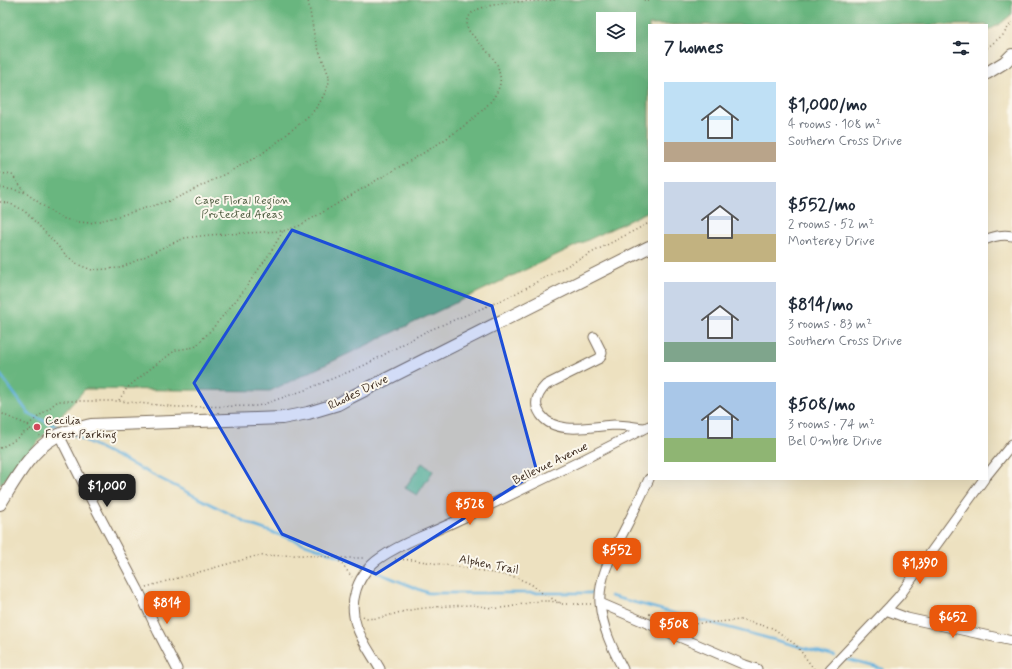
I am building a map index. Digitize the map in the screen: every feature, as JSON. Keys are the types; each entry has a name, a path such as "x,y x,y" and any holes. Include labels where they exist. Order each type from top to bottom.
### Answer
{"main road":[{"path":"988,72 1005,62 1012,55"},
{"name":"Rhodes Drive","path":"0,504 32,457 47,442 66,432 91,425 272,419 324,409 648,248"}],"street":[{"path":"988,239 1004,235 1012,236"},
{"path":"594,337 602,353 599,359 546,385 542,389 537,400 537,406 540,414 554,426 570,428 616,425 647,427"},
{"name":"Bellevue Avenue","path":"380,669 358,631 353,610 354,595 359,582 370,566 396,548 474,513 647,427"},
{"path":"66,432 97,512 138,589 177,669"},
{"path":"988,474 1012,444"},
{"path":"623,669 606,632 603,621 600,603 602,584 604,574 612,555 649,480"},
{"path":"830,669 900,595 983,480"},
{"path":"600,603 757,669"},
{"path":"886,610 906,618 1012,641"}],"path":[{"path":"0,173 12,175 26,193 52,213 72,221 90,223 172,200 260,155 312,113 327,89 329,76 315,40 308,0"},
{"path":"0,202 14,205 28,214 67,256 79,265 92,270 120,268 185,238 283,231 299,226 434,147 456,132 479,113 492,99 498,89 501,78 497,65 492,57 467,27 467,21 470,14 478,9 510,2 555,0"},
{"path":"644,0 649,0"},
{"path":"988,47 1003,35 1012,22"},
{"path":"0,188 26,193"},
{"path":"28,425 58,401 119,401 177,407 258,406 305,390 365,365 425,332 507,298 648,224"},
{"path":"119,401 127,388 176,350 195,347 242,293 270,254 283,231"},
{"path":"0,411 4,415 28,425 31,430 25,432 12,442 0,448"},
{"name":"Alphen Trail","path":"138,589 256,556 300,555 337,558 380,558 429,562 516,577 531,584 542,593 562,604 600,603"},
{"path":"337,558 351,576 356,591"},
{"path":"361,614 366,618 373,619 400,612 435,607 470,605 499,608 548,601 562,604"},
{"path":"646,613 692,624 741,620 773,628 796,645 814,669"}],"highlighted area":[{"path":"292,230 492,306 537,472 376,574 282,534 194,383"}],"green space":[{"name":"Cape Floral Region Protected Areas","path":"0,0 1012,0 1012,14 1000,24 988,30 988,24 648,24 648,211 270,391 85,389 0,485"},
{"path":"422,463 433,471 417,495 405,488"}],"waterway":[{"path":"0,374 29,414 62,429"},
{"path":"72,434 254,526 345,558 363,566"},
{"path":"374,571 428,593 594,593"},
{"path":"610,596 835,656"},
{"path":"845,659 883,669"}],"place":[{"name":"Cecilia Forest Parking","path":"37,427"}]}
